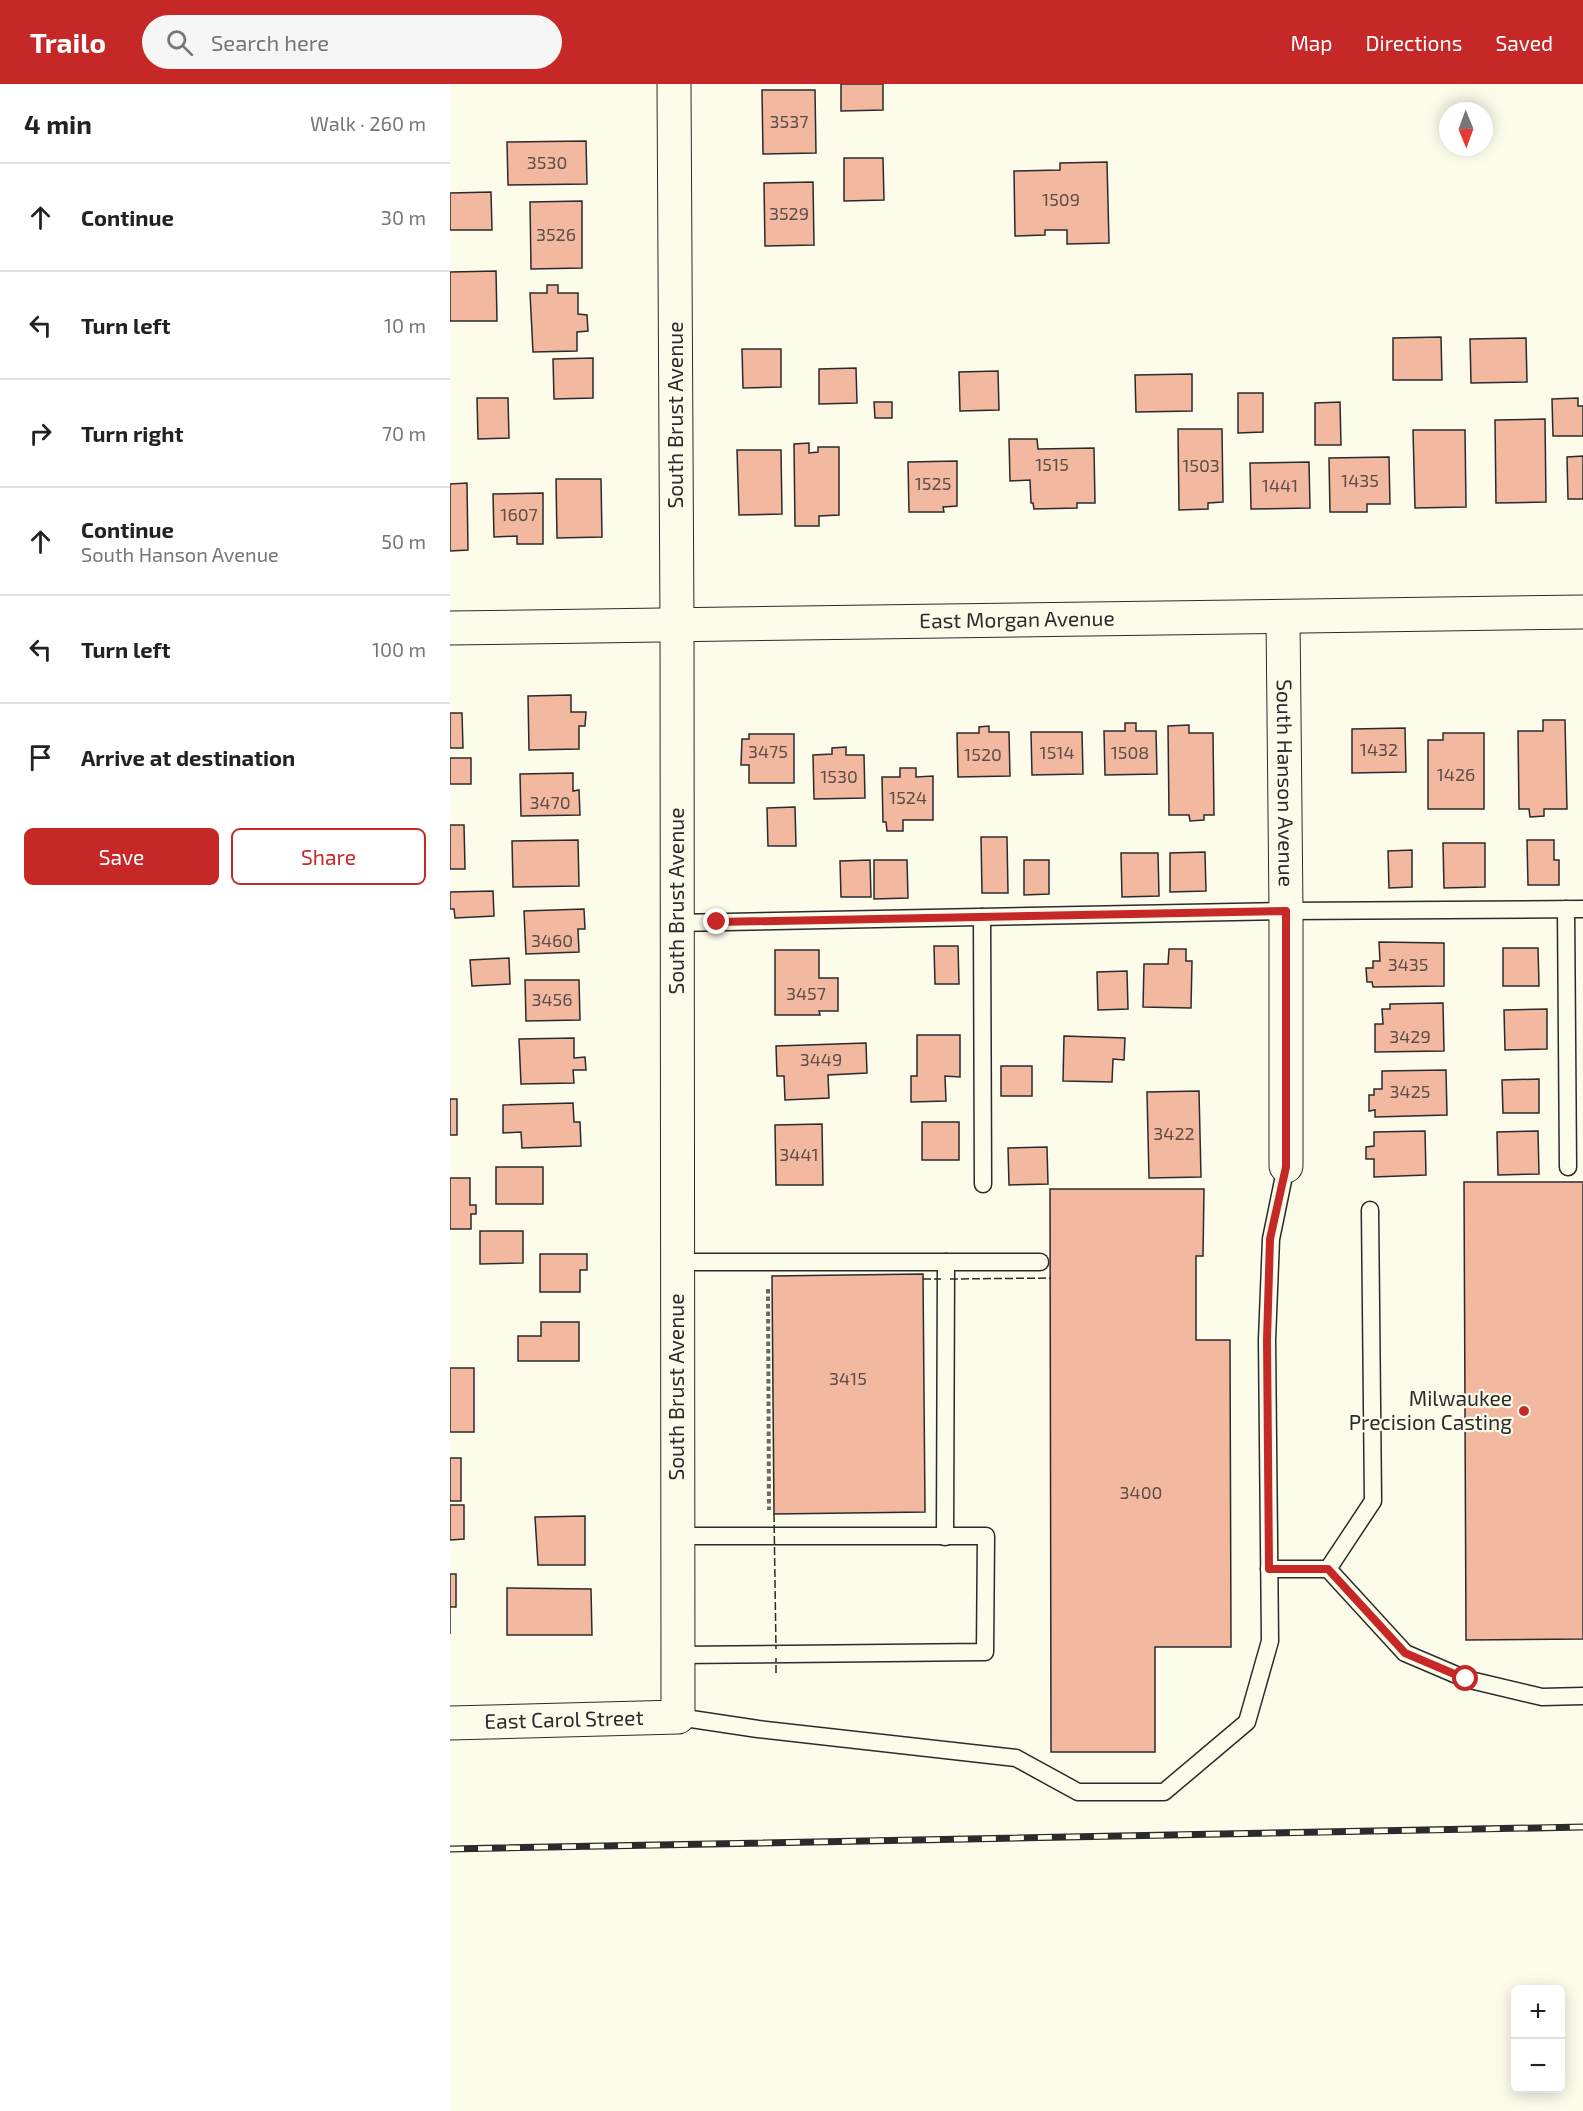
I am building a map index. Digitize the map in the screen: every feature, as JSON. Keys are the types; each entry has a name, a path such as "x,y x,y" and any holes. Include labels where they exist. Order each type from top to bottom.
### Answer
{"street":[{"name":"South Brust Avenue","path":"674,84 678,1717"},
{"name":"East Morgan Avenue","path":"450,628 1583,612"},
{"name":"South Hanson Avenue","path":"1283,616 1286,1167"},
{"name":"East Carol Street","path":"450,1723 678,1717"}],"lane":[{"path":"676,922 1286,911 1575,909 1568,1167"},
{"path":"982,917 983,1184"},
{"path":"678,1717 758,1729 1016,1758 1078,1792 1164,1792 1247,1722 1270,1641 1267,1340 1270,1239 1286,1167"},
{"path":"1328,1569 1373,1501 1370,1210"},
{"path":"676,1262 1040,1262"},
{"path":"945,1537 946,1262"},
{"path":"678,1536 986,1536 985,1652 678,1655"},
{"path":"1269,1569 1328,1569 1405,1653 1466,1679 1542,1697 1583,1696"}],"path":[{"path":"767,1262 769,1537"}],"building":[{"path":"841,84 883,84 883,110 841,111"},
{"path":"762,90 815,90 816,153 763,154"},
{"path":"586,141 587,184 508,185 507,142"},
{"path":"844,158 883,158 884,200 844,201"},
{"path":"1107,162 1109,243 1067,244 1067,230 1045,230 1045,235 1015,236 1014,171 1060,170 1060,163"},
{"path":"813,182 814,245 765,246 764,183"},
{"path":"491,192 492,230 450,230 450,193"},
{"path":"582,201 582,268 531,269 530,202"},
{"path":"496,271 497,321 450,321 450,272"},
{"path":"547,285 558,285 558,293 578,293 578,314 587,315 588,331 577,332 577,351 533,352 530,293 547,293"},
{"path":"1441,337 1442,380 1393,380 1393,338"},
{"path":"1526,338 1527,382 1471,383 1470,339"},
{"path":"742,349 781,349 781,387 743,388"},
{"path":"593,358 593,398 554,399 553,359"},
{"path":"856,368 857,403 819,404 819,369"},
{"path":"998,371 999,410 960,411 959,372"},
{"path":"1192,374 1192,411 1136,412 1135,375"},
{"path":"1238,393 1263,393 1263,432 1238,433"},
{"path":"477,398 508,398 509,438 478,439"},
{"path":"1578,398 1578,406 1583,406 1583,436 1553,436 1552,399"},
{"path":"874,402 892,402 892,418 875,418"},
{"path":"1340,402 1341,445 1315,445 1315,403"},
{"path":"1545,419 1546,502 1496,503 1495,420"},
{"path":"1178,429 1222,429 1223,502 1208,503 1208,509 1179,510"},
{"path":"1413,430 1465,430 1466,507 1415,508"},
{"path":"1009,439 1037,439 1038,449 1094,448 1095,503 1077,503 1077,508 1034,509 1031,503 1030,480 1010,481"},
{"path":"809,443 809,453 818,452 818,447 839,447 839,515 819,516 819,526 795,526 794,444"},
{"path":"737,450 781,450 782,514 739,515"},
{"path":"1583,456 1583,499 1568,499 1567,457"},
{"path":"1389,457 1390,504 1367,504 1367,512 1330,512 1329,458"},
{"path":"957,461 957,506 943,507 944,512 909,512 908,462"},
{"path":"1309,462 1310,508 1251,509 1250,463"},
{"path":"556,479 601,479 602,537 557,538"},
{"path":"467,483 468,550 450,551 450,484"},
{"path":"543,493 543,544 517,544 517,536 494,537 493,494"},
{"path":"571,695 571,712 586,712 585,726 579,726 579,749 529,750 528,696"},
{"path":"450,713 462,713 463,748 450,748"},
{"path":"1543,720 1565,720 1567,809 1544,809 1544,816 1530,817 1529,809 1519,809 1518,731 1543,731"},
{"path":"1125,723 1136,723 1136,731 1156,731 1157,774 1105,775 1104,731 1125,731"},
{"path":"1189,725 1189,733 1213,733 1214,815 1204,815 1204,820 1190,821 1189,815 1169,815 1168,726"},
{"path":"989,726 989,732 1009,732 1010,776 958,777 957,733 979,733 979,727"},
{"path":"1405,728 1406,772 1352,773 1352,729"},
{"path":"1031,732 1082,732 1083,774 1032,775"},
{"path":"1443,733 1484,733 1484,809 1428,809 1428,740 1443,740"},
{"path":"749,734 794,734 794,783 749,783 749,765 741,765 742,739 749,739"},
{"path":"846,747 846,755 864,755 865,798 814,799 813,755 832,754 832,748"},
{"path":"450,758 471,758 471,784 450,784"},
{"path":"900,768 916,768 916,777 933,776 933,820 903,820 903,831 887,831 886,822 883,822 882,777 900,777"},
{"path":"573,773 573,791 579,790 580,815 521,816 520,774"},
{"path":"795,807 796,846 768,846 767,808"},
{"path":"450,825 464,825 465,869 450,869"},
{"path":"981,837 1007,837 1008,893 982,893"},
{"path":"578,840 579,886 513,887 512,841"},
{"path":"1527,840 1554,840 1554,860 1559,860 1559,885 1528,885"},
{"path":"1443,843 1485,843 1485,887 1444,888"},
{"path":"1412,850 1412,887 1389,888 1388,851"},
{"path":"1205,852 1206,891 1170,892 1170,853"},
{"path":"1121,853 1158,853 1159,896 1122,897"},
{"path":"870,860 871,897 841,897 840,861"},
{"path":"874,860 907,860 908,898 874,899"},
{"path":"1024,860 1049,860 1049,894 1024,895"},
{"path":"493,891 494,916 455,918 454,909 450,909 450,892"},
{"path":"584,909 585,929 578,929 579,952 526,954 524,911"},
{"path":"1379,942 1444,943 1444,986 1373,987 1372,982 1367,982 1366,968 1373,968 1373,961 1380,961"},
{"path":"934,946 958,946 959,984 935,984"},
{"path":"1503,948 1538,948 1539,986 1503,986"},
{"path":"1169,949 1186,949 1186,961 1192,961 1191,1008 1143,1007 1144,964 1168,964"},
{"path":"775,950 819,950 819,978 838,978 838,1011 819,1011 820,1015 775,1015"},
{"path":"509,958 510,984 472,986 470,960"},
{"path":"1127,971 1128,1009 1098,1010 1097,972"},
{"path":"525,980 579,980 580,1020 526,1021"},
{"path":"1443,1003 1444,1051 1375,1052 1375,1024 1383,1024 1382,1009 1390,1009 1390,1004"},
{"path":"1547,1009 1547,1049 1505,1050 1504,1010"},
{"path":"917,1035 960,1035 960,1077 945,1076 946,1101 911,1102 911,1076 917,1076"},
{"path":"1064,1036 1125,1038 1124,1060 1113,1059 1112,1082 1063,1081"},
{"path":"574,1038 574,1058 585,1057 586,1070 573,1070 574,1083 521,1084 519,1039"},
{"path":"866,1043 867,1073 828,1075 829,1098 785,1100 784,1076 777,1076 776,1046"},
{"path":"1001,1066 1032,1066 1032,1096 1001,1096"},
{"path":"1446,1070 1447,1115 1375,1117 1375,1110 1369,1111 1369,1095 1374,1095 1374,1089 1382,1089 1382,1071"},
{"path":"1539,1079 1539,1113 1503,1113 1502,1080"},
{"path":"1199,1091 1201,1177 1149,1178 1147,1092"},
{"path":"450,1099 457,1099 457,1135 450,1135"},
{"path":"573,1103 574,1122 580,1122 581,1146 522,1148 521,1132 503,1133 503,1105"},
{"path":"922,1122 959,1122 959,1160 922,1160"},
{"path":"822,1124 823,1185 776,1185 775,1125"},
{"path":"1425,1131 1426,1175 1374,1177 1374,1159 1366,1159 1366,1147 1374,1146 1374,1132"},
{"path":"1538,1131 1539,1174 1498,1175 1497,1132"},
{"path":"1047,1147 1048,1184 1009,1185 1008,1148"},
{"path":"496,1167 543,1167 543,1204 496,1204"},
{"path":"450,1178 470,1178 470,1205 476,1205 476,1214 471,1214 471,1229 450,1229"},
{"name":"Milwaukee Precision Casting","path":"1464,1182 1583,1182 1583,1639 1466,1640"},
{"path":"1050,1189 1204,1189 1203,1256 1196,1256 1196,1340 1230,1340 1231,1647 1155,1647 1155,1752 1051,1752"},
{"path":"480,1231 523,1231 523,1263 480,1264"},
{"path":"540,1254 587,1254 587,1270 580,1270 580,1292 540,1292"},
{"path":"923,1274 925,1512 774,1514 772,1276"},
{"path":"541,1322 579,1322 579,1361 518,1361 518,1336 541,1336"},
{"path":"450,1368 474,1368 474,1432 450,1432"},
{"path":"450,1458 461,1458 461,1501 450,1501"},
{"path":"450,1505 464,1505 464,1539 450,1540"},
{"path":"585,1516 585,1565 538,1565 535,1517"},
{"path":"450,1574 456,1574 456,1607 450,1607"},
{"path":"507,1588 591,1589 592,1635 507,1635"}],"railway":[{"path":"450,1849 1583,1827"}],"fence":[{"path":"950,1279 1051,1278"},
{"path":"923,1279 941,1279"},
{"path":"774,1514 776,1649"},
{"path":"776,1658 776,1673"}],"place":[{"name":"Milwaukee Precision Casting","path":"1524,1411"}],"route":[{"path":"717,922 1286,911 1286,1167 1270,1239 1267,1340 1269,1569 1328,1569 1405,1653 1466,1679"}]}
